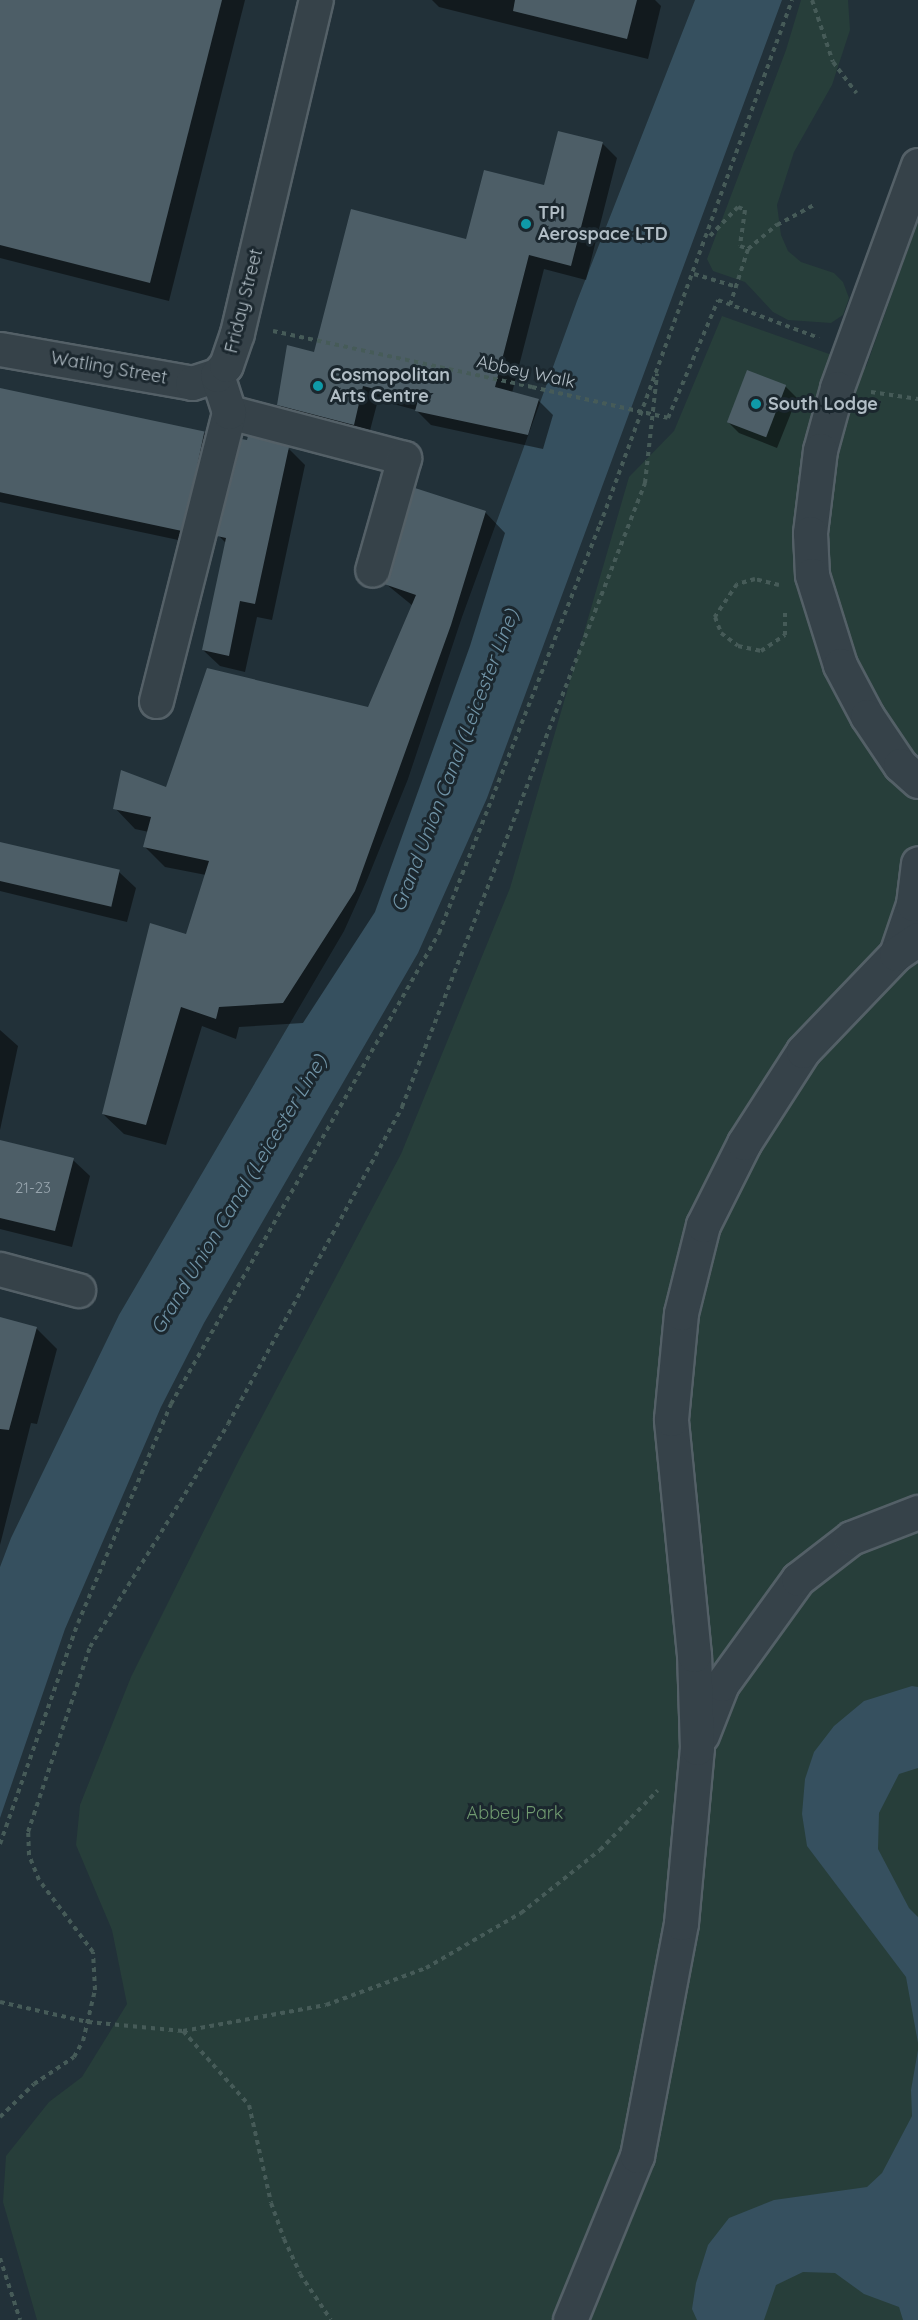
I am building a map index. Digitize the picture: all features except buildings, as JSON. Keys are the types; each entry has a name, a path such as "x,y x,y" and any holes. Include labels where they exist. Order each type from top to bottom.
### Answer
{"street":[{"name":"Friday Street","path":"229,412 217,375 226,365 237,333 315,0"},
{"path":"918,165 837,388 820,450 810,532 799,582 867,716 909,773 918,807"},
{"name":"Watling Street","path":"0,350 192,383 217,375"},
{"path":"156,701 229,412 404,458 372,570"},
{"path":"570,2320 637,2156 681,1923 697,1748 693,1655 671,1419 681,1313 703,1224 744,1143 803,1051 907,946 918,863"},
{"path":"0,1269 78,1290"},
{"path":"697,1748 722,1684 798,1579 851,1538 918,1512"}],"path":[{"path":"0,1844 78,1623 171,1404 439,933 497,795 694,274 792,0"},
{"path":"812,0 833,62 856,93"},
{"path":"814,205 777,225 748,249 730,304 851,350"},
{"path":"707,238 738,207 745,210 740,246 748,249"},
{"path":"694,274 734,286"},
{"name":"Abbey Walk","path":"237,333 265,329 668,418 718,300 730,304"},
{"path":"0,2117 34,2084 74,2057 88,2022 95,1990 93,1952 39,1880 29,1855 28,1832 32,1810 90,1647 228,1424 402,1107 645,483 658,368"},
{"path":"837,388 918,399"},
{"path":"755,579 799,582 785,635 775,644 761,651 738,646 721,633 715,616 737,584 755,579"},
{"path":"0,2002 88,2022 183,2031 326,2005 426,1968 475,1942 520,1913 600,1851 697,1748"},
{"path":"183,2031 249,2105 271,2203 284,2239 300,2274 331,2320"},
{"path":"0,2258 20,2320"}],"green space":[{"path":"801,0 848,0 850,30 832,85 794,152 777,205 781,235 788,251 801,262 834,273 843,282 849,298 843,315 831,323 788,320 773,312 745,282 713,271 707,259 786,50"},
{"name":"Abbey Park","path":"918,221 918,2320 37,2320 3,2202 6,2156 49,2102 82,2077 127,2004 112,1930 76,1845 80,1805 131,1677 239,1460 401,1154 510,888 629,477 674,431 722,316 866,367"}],"water":[{"name":"Grand Union Canal (Leicester Line)","path":"695,0 782,0 487,798 418,953 204,1323 161,1407 65,1629 0,1818 0,1567 11,1538 119,1315 344,931 367,880 408,779 462,617 577,301"},
{"path":"912,1686 918,1687 918,1768 899,1774 879,1813 878,1849 909,1908 918,1917 918,2043 906,1977 807,1846 802,1814 805,1779 814,1752 834,1726 864,1701"},
{"path":"918,2050 918,2320 903,2320 899,2307 864,2294 835,2273 803,2272 776,2285 764,2320 697,2320 692,2309 696,2283 708,2245 729,2218 774,2200 867,2187 882,2173 912,2116 911,2090"}],"place":[{"name":"TPI Aerospace LTD","path":"526,224"},
{"name":"Cosmopolitan Arts Centre","path":"318,386"},
{"name":"South Lodge","path":"756,404"}]}
